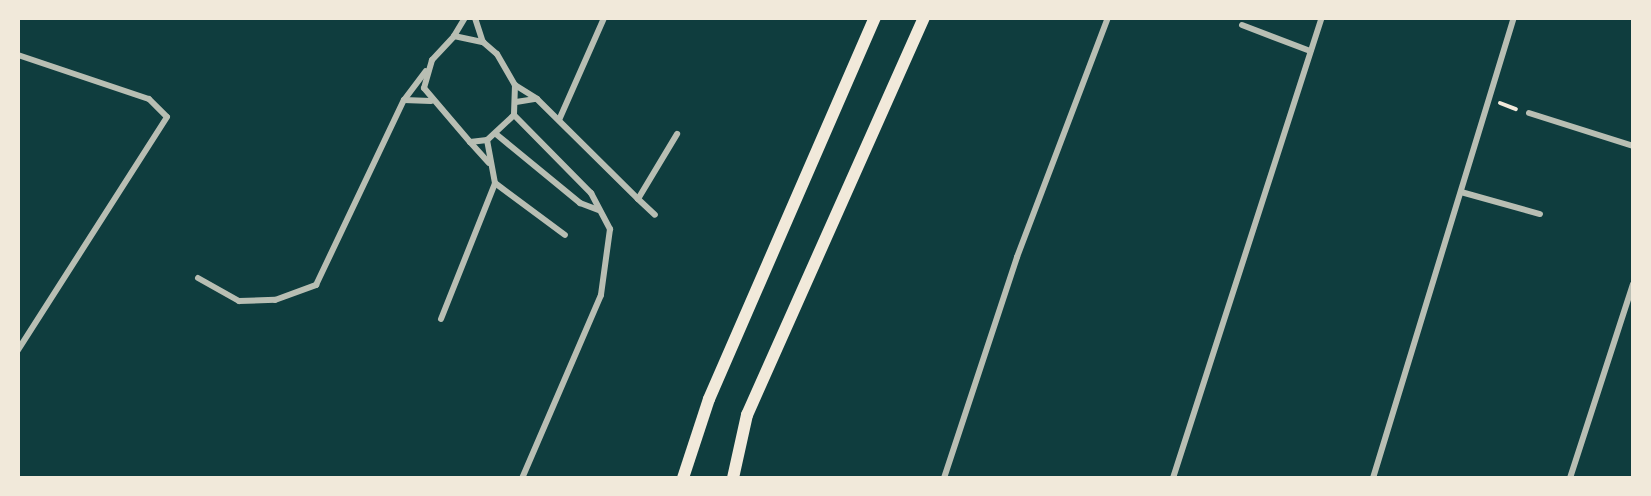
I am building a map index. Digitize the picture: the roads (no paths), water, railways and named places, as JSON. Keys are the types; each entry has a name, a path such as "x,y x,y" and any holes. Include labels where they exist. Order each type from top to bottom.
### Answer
{"main road":[{"path":"683,478 708,399 876,18"},
{"path":"733,478 747,415 924,18"}],"street":[{"path":"198,278 239,301 275,300 316,285 404,100 454,36 465,18"},
{"path":"475,18 483,42"},
{"path":"559,120 604,18"},
{"path":"944,478 1017,257 1108,18"},
{"path":"1173,478 1322,18"},
{"path":"1373,478 1488,99 1515,18"},
{"path":"1242,25 1310,51"},
{"path":"454,36 483,42 497,54 515,85 514,115 487,140 470,142"},
{"path":"18,55 149,99 166,117 18,350"},
{"path":"426,71 424,88 431,100 489,164"},
{"path":"515,85 537,99 655,215"},
{"path":"516,102 537,99"},
{"path":"404,100 431,100"},
{"path":"1529,113 1633,146"},
{"path":"514,115 591,193 610,229 601,295 522,478"},
{"path":"496,134 580,203 598,210"},
{"path":"638,199 677,134"},
{"path":"487,140 489,164 495,183 565,235"},
{"path":"441,319 495,183"},
{"path":"1461,192 1540,214"},
{"path":"1570,478 1633,284"}]}
